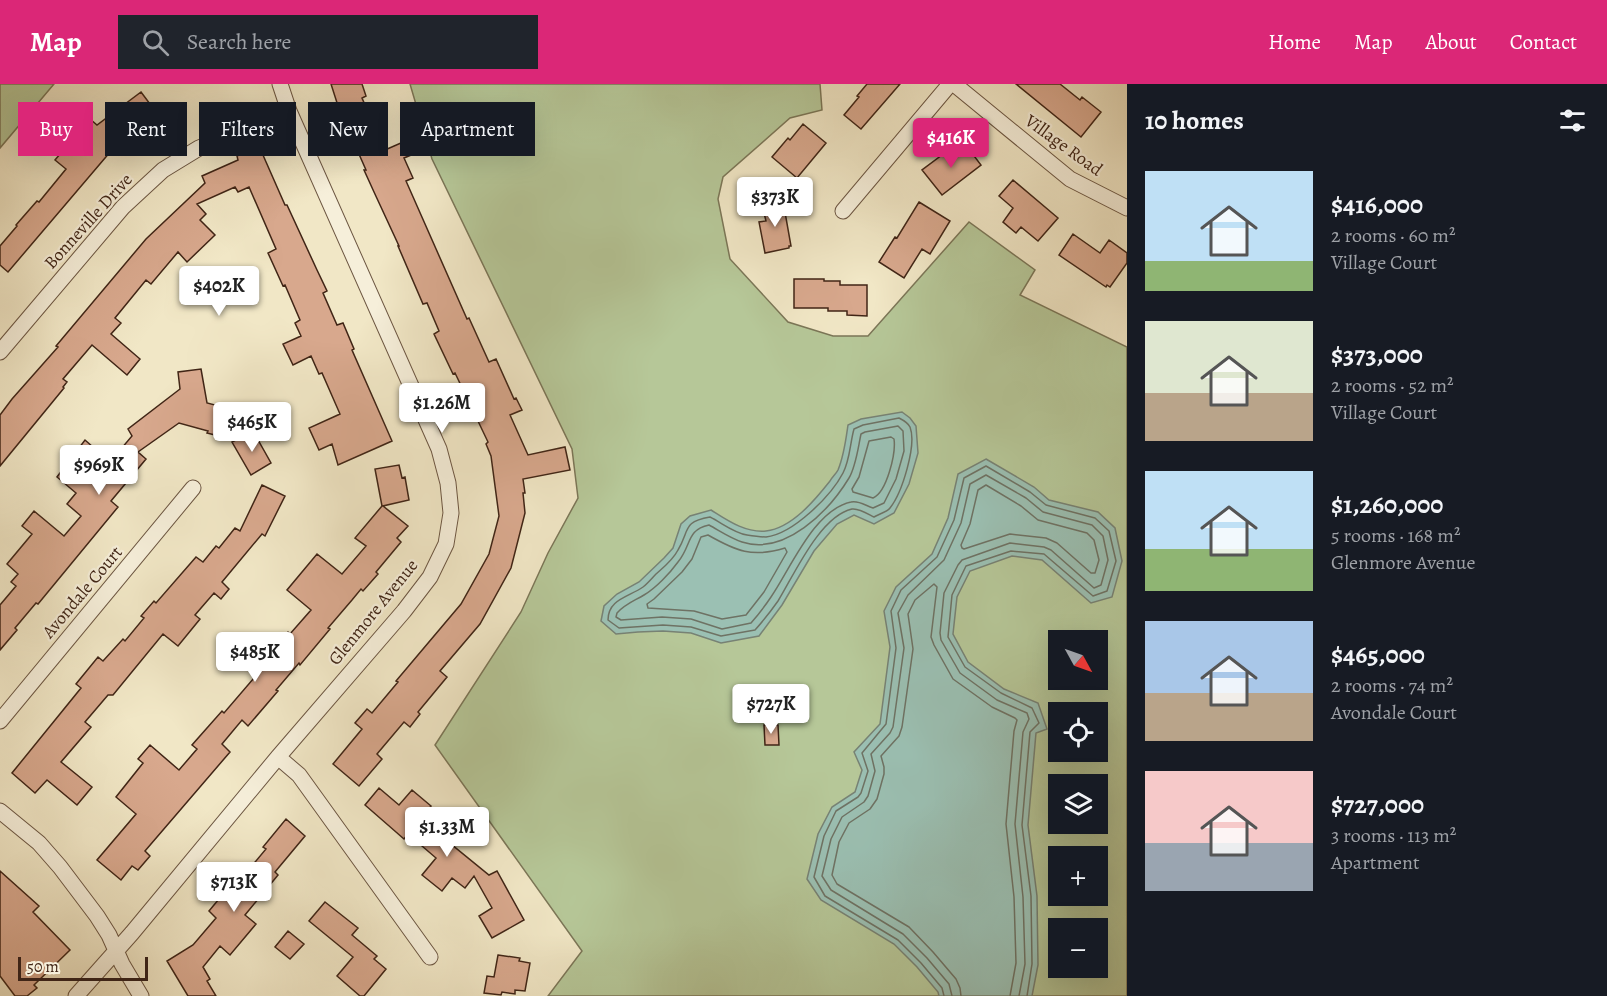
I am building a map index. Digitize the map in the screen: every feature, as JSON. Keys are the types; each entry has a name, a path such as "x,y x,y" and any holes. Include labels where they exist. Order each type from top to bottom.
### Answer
{"street":[{"name":"Glenmore Avenue","path":"280,84 286,102"},
{"name":"Village Road","path":"952,84 1070,179 1127,207"},
{"path":"843,211 952,84"},
{"name":"Glenmore Avenue","path":"76,996 117,951 404,611 430,577 446,544 451,513 448,483 439,449 296,127"},
{"name":"Bonneville Drive","path":"0,352 123,207 163,170 199,148"},
{"name":"Avondale Court","path":"0,721 193,488"},
{"path":"278,758 299,775 430,957"},
{"path":"0,811 39,843 60,867 97,916 141,996"}],"green space":[{"path":"0,84 54,84 39,102 18,102 18,127 0,148"},
{"path":"410,84 820,84 822,110 790,118 723,177 718,199 730,259 788,322 833,336 868,336 969,222 1035,270 1020,295 1127,347 1127,996 548,996 582,951 435,745 521,612 548,553 578,498 572,449 431,156 535,156 535,102 415,102"}],"water":[{"path":"902,412 916,426 918,453 909,484 894,513 874,524 854,515 837,524 814,551 782,605 759,636 721,643 691,633 663,631 616,634 601,621 604,606 617,594 639,582 673,548 681,524 690,516 711,510 737,525 758,531 776,529 785,525 810,504 837,471 848,425 861,419"},
{"path":"986,459 1034,487 1049,500 1098,512 1115,528 1122,561 1112,597 1091,603 1042,560 1012,556 970,571 957,597 953,634 968,662 1004,689 1038,703 1047,729 1036,733 1028,825 1037,896 1038,965 1032,996 939,996 917,967 894,944 821,900 807,879 818,834 832,807 855,792 862,770 854,752 880,724 890,647 884,611 896,587 932,554 948,518 958,474"}],"building":[{"path":"331,84 362,84 366,96 362,98 364,102 337,102"},
{"path":"867,84 900,84 861,129 844,115"},
{"path":"1016,84 1060,84 1080,100 1082,97 1101,112 1081,137"},
{"path":"141,92 148,102 128,102"},
{"path":"105,119 107,156 8,272 0,265 0,246 66,169 55,160 58,156 93,156 93,122 97,125"},
{"path":"803,124 826,143 797,178 772,157"},
{"path":"400,143 400,156 409,156 404,158 413,178 406,181 467,319 469,318 489,362 496,359 514,399 516,398 522,410 510,415 528,455 565,447 570,470 523,479 525,513 511,568 480,624 440,671 447,677 418,712 420,714 410,727 404,722 377,754 382,759 359,786 333,764 362,729 355,723 367,709 372,713 461,604 489,554 499,516 491,456 486,444 488,442 434,334 439,331 427,303 423,304 364,170 366,170 360,156 388,156 388,149"},
{"path":"965,144 981,165 942,195 922,170 950,149 953,153"},
{"path":"237,156 263,156 327,291 323,293 337,325 343,323 354,349 352,350 392,441 338,465 332,444 319,450 309,428 340,414 322,373 319,374 311,356 293,365 283,344 301,336 295,323 300,320 268,253 276,249 249,187 238,192 235,187 197,204 206,214 200,220 215,235 187,262 178,252 151,284 146,280 115,318 121,323 111,334 140,359 127,375 92,345 63,379 67,382 64,388 0,466 0,415 12,399 58,347 56,346 146,239 205,183 202,176 238,160"},
{"path":"1013,180 1058,218 1038,241 1021,227 1016,233 1003,222 1013,208 999,196"},
{"path":"783,201 791,246 765,253 759,222 766,221 762,205"},
{"path":"919,202 950,221 930,254 922,249 904,278 879,262"},
{"path":"1073,234 1100,253 1109,240 1127,253 1127,263 1110,287 1107,285 1106,287 1059,255"},
{"path":"794,279 824,279 824,281 840,281 840,285 867,285 867,316 847,315 847,311 828,311 828,308 794,308"},
{"path":"201,369 207,403 234,410 227,438 179,423 138,452 146,459 111,501 118,507 38,604 36,603 15,628 17,630 0,650 0,605 16,586 11,582 18,574 7,564 32,534 22,526 34,511 64,536 81,516 67,504 76,493 57,477 85,440 110,462 132,436 128,429 180,389 178,372"},
{"path":"253,431 271,463 251,475 232,442"},
{"path":"399,465 402,478 405,477 409,500 383,506 408,526 397,538 401,542 376,572 378,574 363,591 361,589 248,726 242,720 222,744 230,752 145,851 150,856 138,870 132,866 121,880 97,860 136,814 116,797 143,763 138,759 150,745 179,770 197,749 192,745 222,711 224,713 260,671 236,650 250,634 271,652 288,632 290,634 311,610 287,590 317,554 342,574 366,546 355,538 382,506 375,469"},
{"path":"262,485 285,496 265,536 262,534 222,582 229,589 221,599 214,593 195,615 200,619 178,646 163,634 113,695 108,695 85,722 91,727 61,762 92,787 77,805 47,780 35,793 12,773 81,688 76,684 98,657 103,661 123,639 125,641 144,618 141,616 154,601 156,603 196,557 203,562 216,546 219,548 235,528 240,531"},
{"path":"764,725 778,725 779,745 765,745"},
{"path":"379,788 399,805 412,790 431,806 424,814 443,831 440,835 489,875 497,871 524,920 492,938 479,916 492,908 474,876 465,888 452,878 442,891 422,875 436,858 408,834 404,839 365,805"},
{"path":"286,819 305,836 275,872 278,875 245,915 256,924 230,955 220,946 203,967 210,979 207,981 216,996 188,996 167,961 193,945 216,918 209,911 238,876 241,879 266,849 263,847"},
{"path":"0,871 39,906 33,912 70,950 34,985 37,988 27,996 15,996 0,976"},
{"path":"325,902 358,928 352,935 377,956 374,959 386,969 364,996 360,996 337,976 353,957 309,921"},
{"path":"288,931 304,944 290,959 275,947"},
{"path":"498,955 520,958 519,961 530,963 525,991 515,990 515,994 502,992 501,995 484,993 487,976 494,977"}]}
